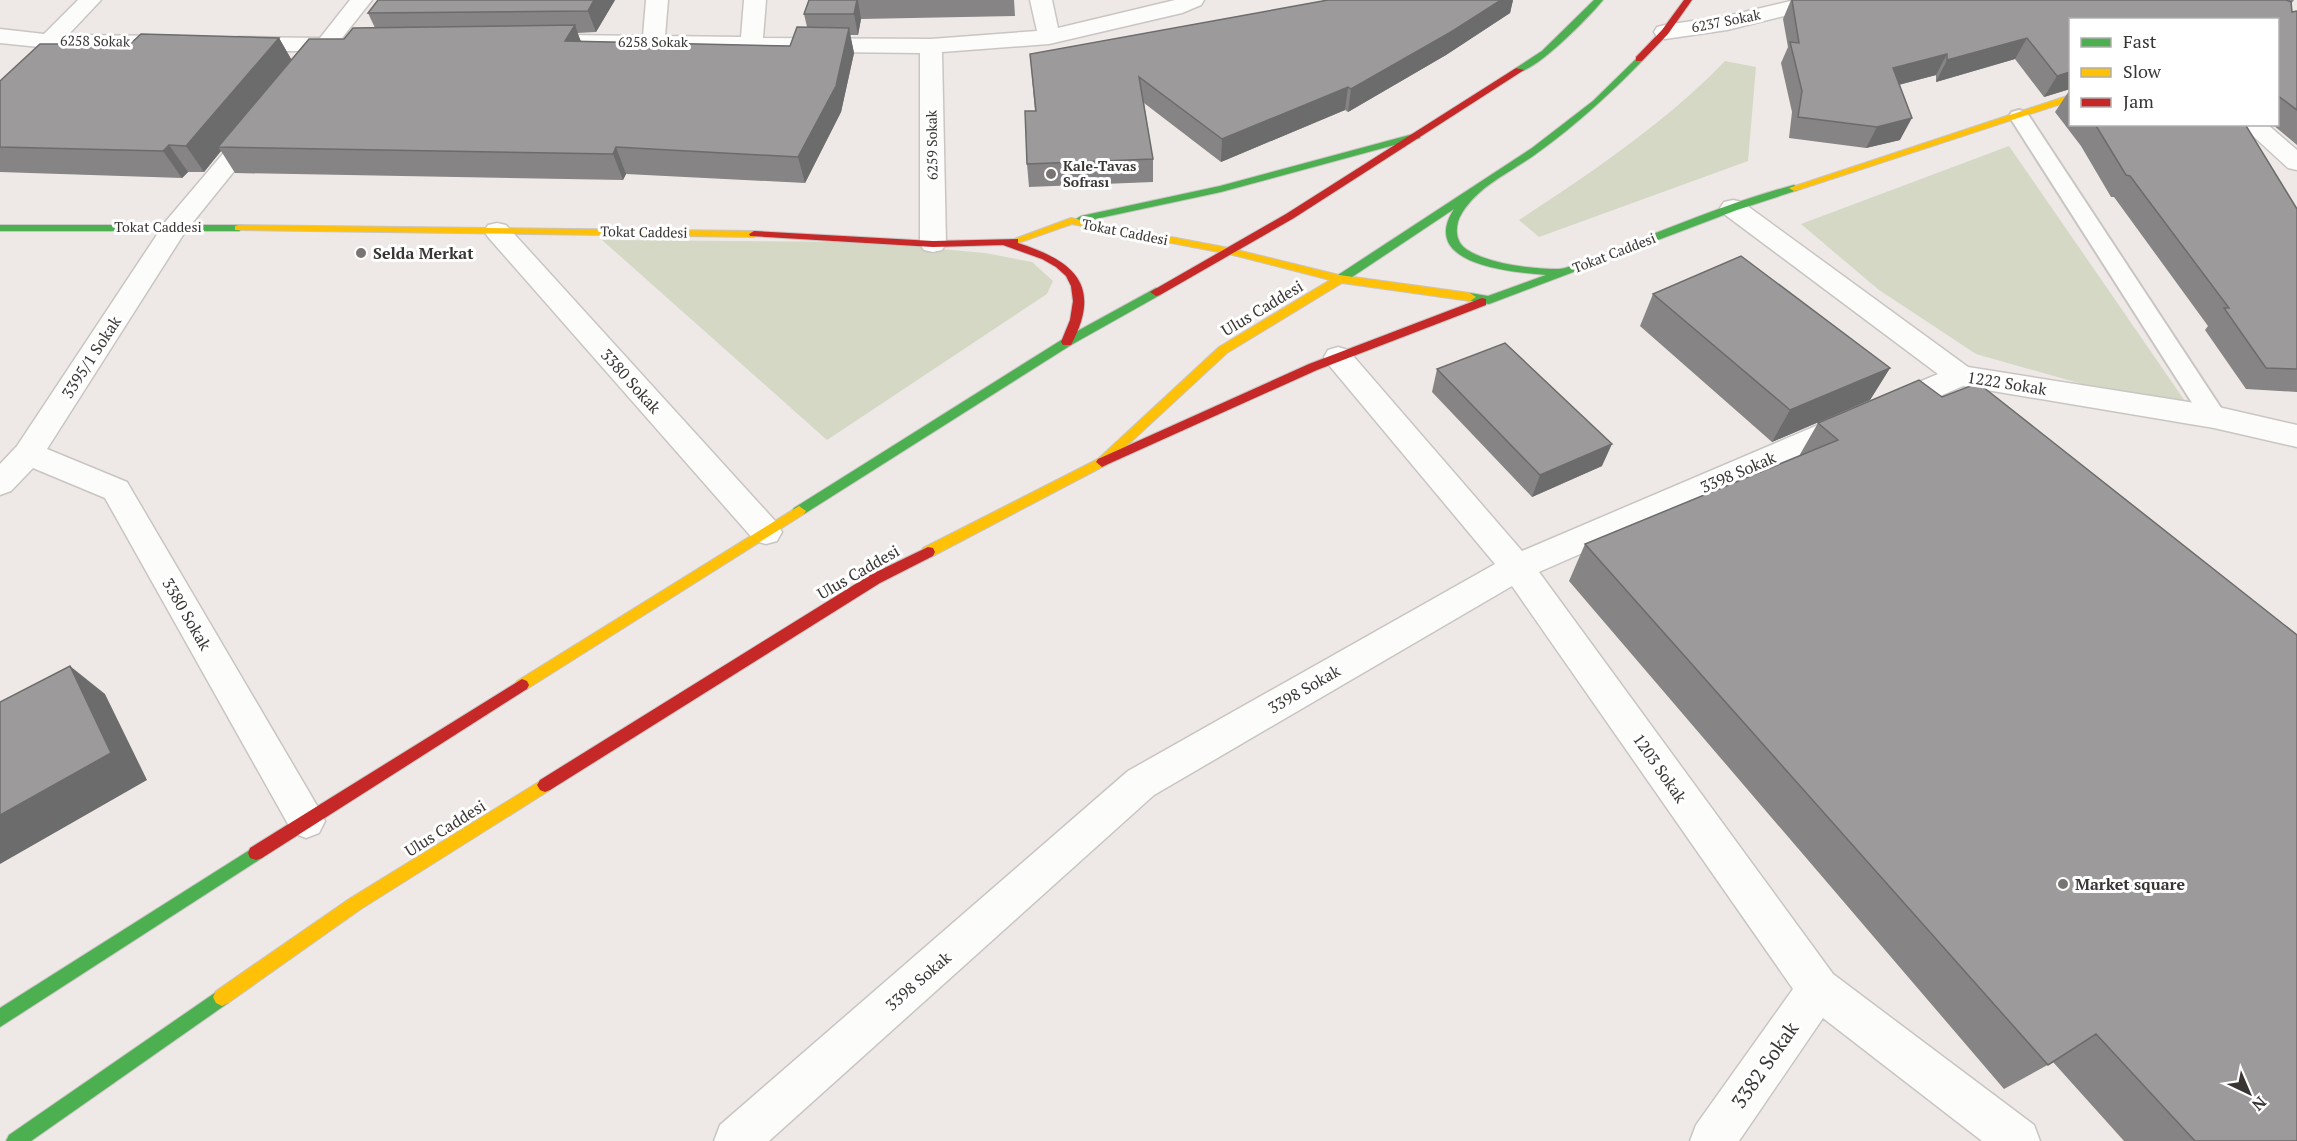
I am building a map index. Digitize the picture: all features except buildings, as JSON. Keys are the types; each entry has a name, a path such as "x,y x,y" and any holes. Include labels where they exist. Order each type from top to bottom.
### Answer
{"main road":[{"path":"0,1018 306,821 1067,342 1229,251 1417,136 1545,53 1599,0"},
{"name":"Ulus Caddesi","path":"15,1141 354,904 875,579 1102,462 1223,350 1340,279 1536,150 1596,103 1665,32 1688,0"},
{"name":"Tokat Caddesi","path":"0,228 175,227 762,234 933,244 1007,243 1071,221 1229,251 1386,288 1488,300 1733,207 2069,98"},
{"path":"1071,221 1221,189 1417,136"},
{"path":"1479,187 1452,221 1449,234 1453,245 1464,255 1480,261 1561,273"},
{"path":"1007,243 1041,253 1058,261 1071,271 1079,285 1082,299 1080,314 1067,342"},
{"path":"1102,462 1338,357 1488,300"}],"street":[{"path":"49,41 90,0"},
{"path":"304,72 361,0"},
{"path":"654,41 657,0"},
{"path":"752,43 755,0"},
{"path":"1041,0 1049,38"},
{"name":"6258 Sokak","path":"549,43 654,41 931,46 1049,38 1174,8 1193,0"},
{"name":"6237 Sokak","path":"1665,32 1727,23 1821,0"},
{"name":"6258 Sokak","path":"0,36 49,41 199,43"},
{"path":"222,44 373,45"},
{"name":"6259 Sokak","path":"931,46 933,244"},
{"name":"3395/1 Sokak","path":"0,483 28,454 175,227 273,109"},
{"path":"2254,126 2297,163"},
{"name":"1222 Sokak","path":"1733,207 1960,376 2214,417 2297,436"},
{"name":"3380 Sokak","path":"497,231 766,532"},
{"name":"1203 Sokak","path":"1338,357 1517,567 1818,989 2018,1141"},
{"name":"3398 Sokak","path":"736,1141 1142,783 1517,567 1960,376"},
{"name":"3380 Sokak","path":"28,454 116,490 306,821"},
{"name":"3382 Sokak","path":"1712,1141 1818,989"}],"lane":[{"path":"2019,116 2214,417"}],"green space":[{"path":"1725,61 1756,67 1748,161 1539,237 1519,220 1600,165 1652,126 1702,84"},
{"path":"2009,146 2185,401 2082,384 1976,354 1879,290 1801,224"},
{"path":"602,240 862,242 985,253 1032,262 1053,281 1047,294 827,440"}],"traffic: fast":[{"path":"1519,70 1545,53 1599,0"},
{"path":"1342,278 1536,150 1596,103 1639,59"},
{"path":"1081,219 1221,189 1417,136"},
{"path":"1479,187 1461,206 1453,220 1451,236 1457,248 1470,257 1487,263 1556,272"},
{"path":"1470,297 1489,300 1733,208 1794,188"},
{"path":"0,228 239,228"},
{"path":"799,511 1067,342 1156,292"},
{"path":"0,1018 256,853"},
{"path":"15,1141 222,997"}],"traffic: slow":[{"path":"1794,188 2069,98"},
{"path":"1014,241 1071,221 1229,251 1340,279 1470,297"},
{"path":"239,228 754,234"},
{"path":"928,552 1102,462 1223,350 1342,278"},
{"path":"522,685 799,511"},
{"path":"222,997 355,904 545,785"}],"traffic: jam":[{"path":"1639,59 1665,32 1688,0"},
{"path":"1156,292 1290,216 1519,70"},
{"path":"754,234 933,244 1014,241"},
{"path":"1007,243 1046,257 1071,274 1077,286 1079,301 1067,342"},
{"path":"1102,462 1313,367 1482,302"},
{"path":"545,785 875,579 928,552"},
{"path":"256,853 522,685"}],"place":[{"name":"Kale-Tavas Sofrası","path":"1051,174"},
{"name":"Selda Merkat","path":"361,253"},
{"name":"Market square","path":"2063,884"}]}
